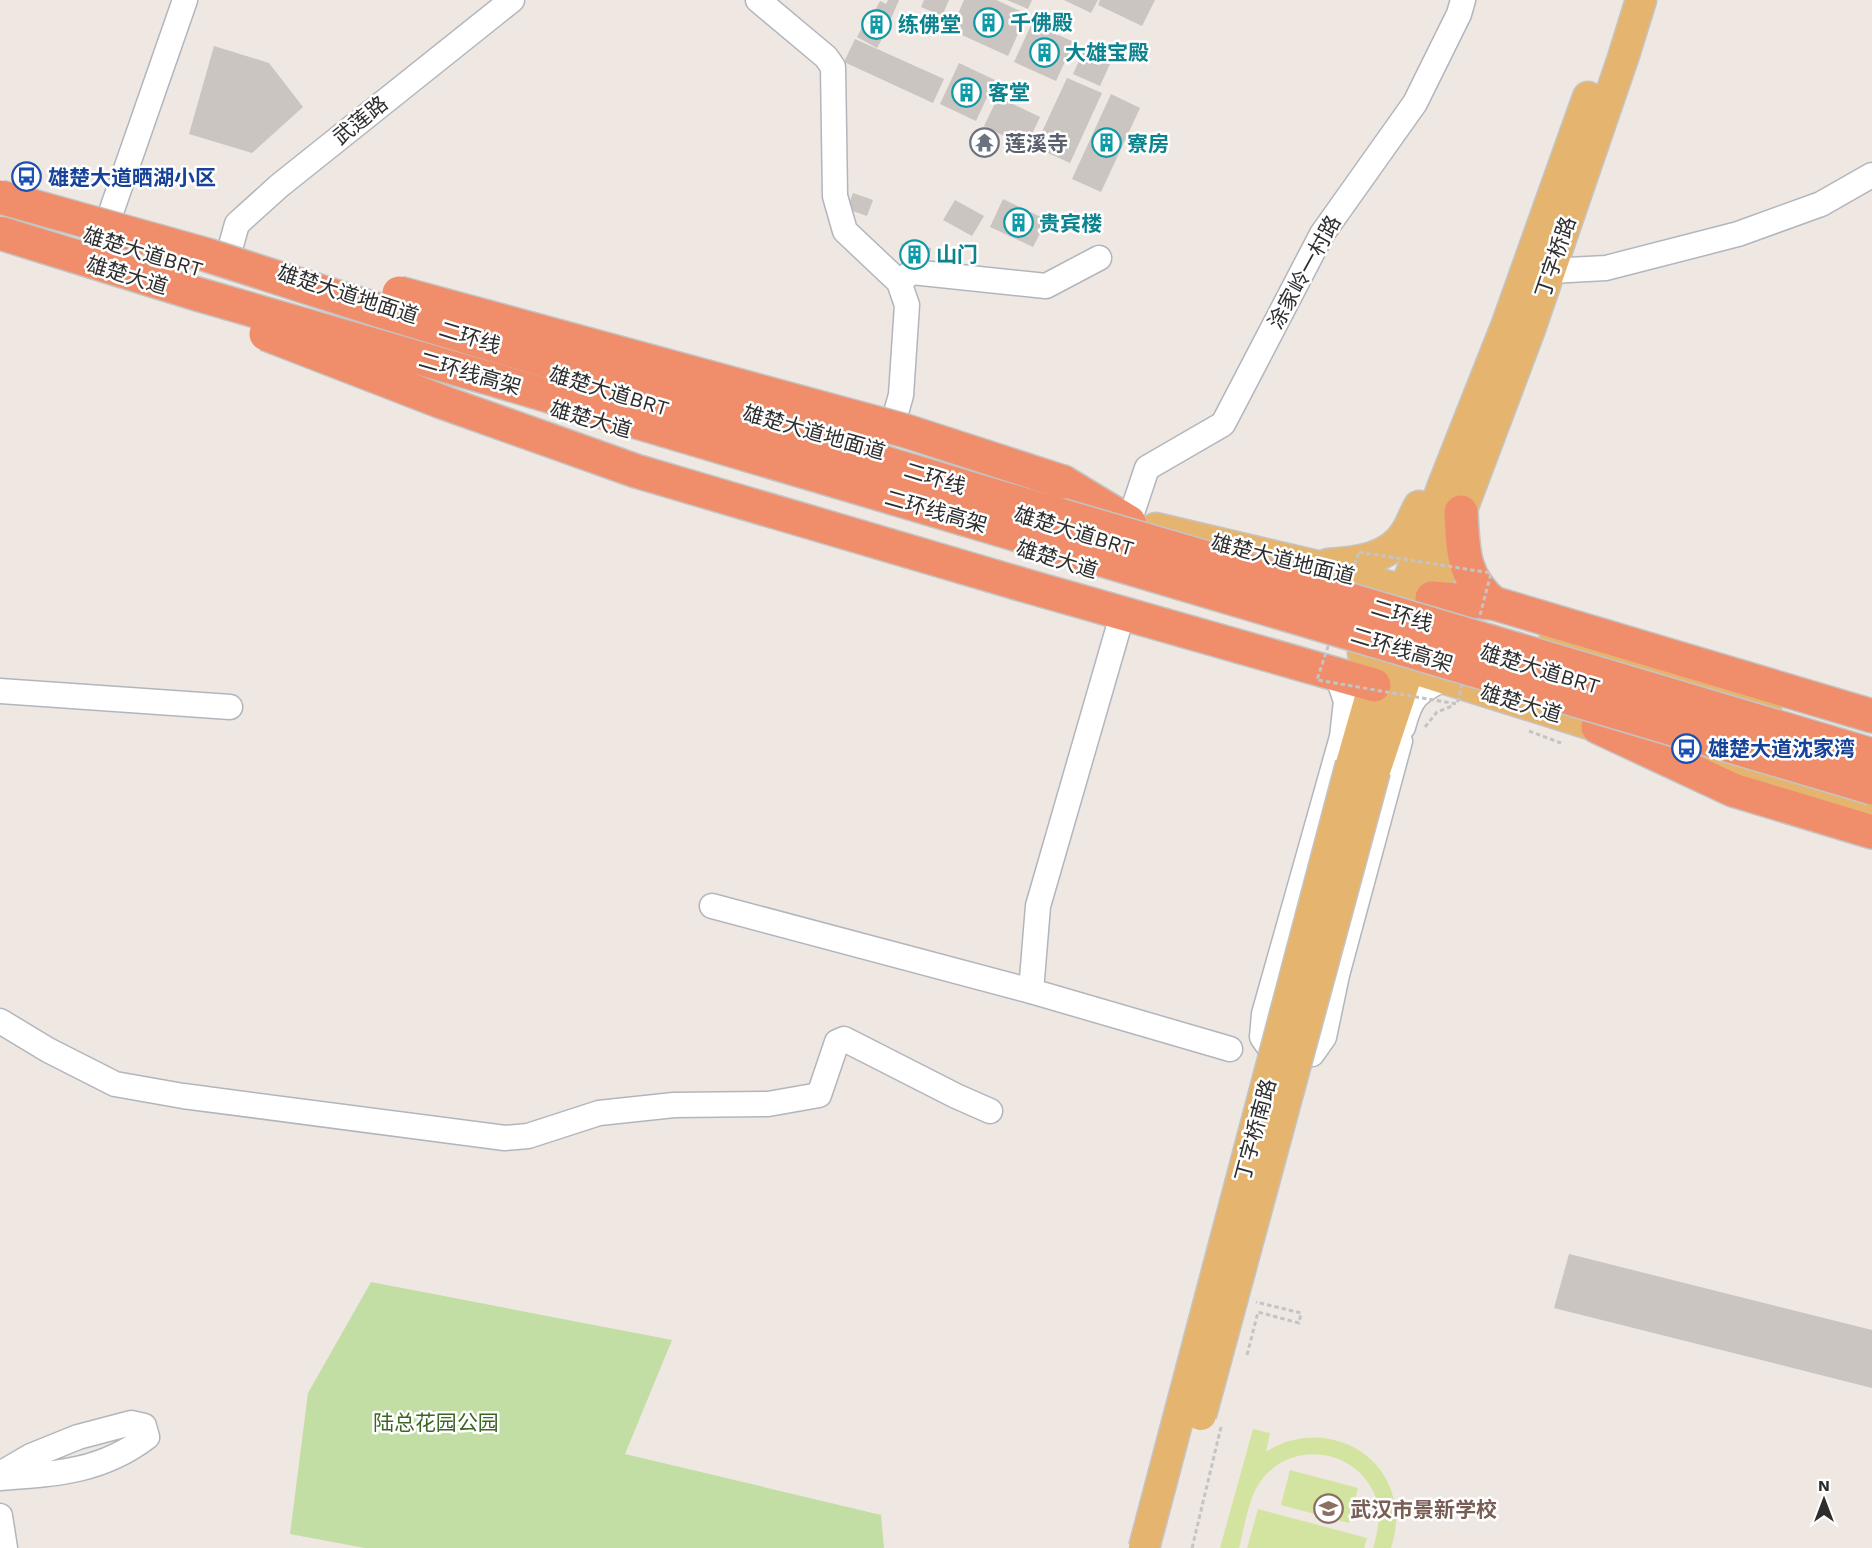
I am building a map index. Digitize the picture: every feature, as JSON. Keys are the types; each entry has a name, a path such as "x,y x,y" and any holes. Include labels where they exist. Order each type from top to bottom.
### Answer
{"highway":[{"name":"二环线","path":"0,197 218,255 384,312 1005,499 1872,755"},
{"name":"二环线高架","path":"0,233 197,294 1872,788"},
{"path":"218,255 264,258 892,427 1063,482 1129,522"},
{"path":"197,294 266,333 442,402 636,471 1123,612 1392,702"},
{"path":"1461,512 1466,564 1476,586 1495,585 1872,716"},
{"path":"1418,594 1495,585"},
{"path":"1598,727 1733,790 1872,832"}],"main road":[{"name":"丁字桥路","path":"1418,594 1444,483 1507,324 1620,0"},
{"name":"丁字桥路","path":"1418,594 1461,512 1550,271 1641,0"},
{"name":"雄楚大道地面道","path":"0,184 218,255 508,344 1129,522 1313,565 1418,594 1872,740"},
{"name":"雄楚大道","path":"0,237 213,301 527,401 729,458 1392,702 1450,692 1598,727 1872,807"},
{"path":"1313,565 1364,560 1387,551 1405,534 1425,493 1444,483"},
{"name":"丁字桥南路","path":"1144,1548 1356,758 1392,702 1406,629 1418,594"},
{"name":"丁字桥南路","path":"1165,1548 1356,758"}],"street":[{"path":"109,218 184,0"},
{"name":"武莲路","path":"218,255 237,224 279,186 512,0"},
{"path":"758,0 826,57 833,67 835,196 845,231 908,273 1046,286 1099,258"},
{"name":"涂家岭一村路","path":"1129,522 1147,468 1222,424 1322,234 1414,103 1459,14 1463,0"},
{"path":"1550,271 1606,268 1738,234 1821,204 1872,175"},
{"name":"雄楚大道BRT","path":"0,209 1406,629 1872,771"},
{"path":"892,427 901,395 908,273"},
{"path":"1031,991 1038,906 1123,612"},
{"path":"1322,680 1346,701 1356,758 1264,1014 1262,1037 1271,1050 1292,1057 1312,1054 1324,1037 1392,702 1409,704 1422,690 1450,692"},
{"path":"0,691 230,707"},
{"path":"712,906 1031,991 1230,1048"},
{"path":"0,1021 48,1050 116,1084 183,1096 505,1138 528,1136 599,1113 674,1105 768,1104 819,1095 837,1042 844,1039 990,1111"},
{"path":"131,1423 144,1426 147,1437 129,1451 89,1467 55,1474 0,1476 40,1452 78,1437 112,1426 131,1423"},
{"path":"1129,1548 1150,1470"},
{"path":"0,1516 4,1548"}],"path":[{"path":"1322,680 1359,552 1495,585"},
{"path":"1484,564 1495,585"},
{"path":"1392,702 1437,712 1450,692"},
{"path":"1519,728 1561,743"},
{"path":"1247,1355 1258,1312 1299,1323 1301,1313 1251,1301"}],"green space":[{"name":"陆总花园公园","path":"371,1282 672,1340 625,1454 881,1515 884,1548 365,1548 290,1534 308,1393"},
{"path":"1253,1429 1270,1433 1266,1452 1286,1442 1306,1438 1326,1438 1346,1444 1363,1453 1378,1467 1389,1485 1396,1517 1391,1548 1373,1548 1379,1517 1376,1498 1368,1482 1356,1469 1341,1460 1325,1455 1308,1455 1292,1458 1276,1466 1263,1478 1250,1502 1239,1548 1220,1548"},
{"path":"1290,1470 1358,1488 1349,1523 1281,1505"},
{"path":"1258,1509 1367,1538 1364,1548 1247,1548"}],"building":[{"name":"练佛堂","path":"888,0 899,0 890,24 877,48 857,37 870,13 873,14 880,1 886,4"},
{"path":"924,0 949,0 942,16 921,7"},
{"name":"千佛殿","path":"964,0 996,0 1027,14 1008,56 951,30"},
{"path":"1007,0 1032,0 1028,9"},
{"path":"1064,0 1098,0 1091,13"},
{"path":"1100,0 1155,0 1142,26 1098,5"},
{"name":"大雄宝殿","path":"1032,23 1074,42 1056,81 1014,62"},
{"path":"855,39 944,79 933,103 844,62"},
{"path":"214,46 269,63 303,107 252,153 189,134"},
{"path":"1083,52 1110,64 1100,86 1073,74"},
{"name":"客堂","path":"959,63 995,80 976,121 940,104"},
{"path":"1067,78 1102,93 1070,163 1035,147"},
{"name":"寮房","path":"1111,94 1140,108 1101,192 1072,179"},
{"path":"998,97 1040,117 1026,147 984,126"},
{"path":"853,193 873,200 867,216 847,209"},
{"name":"贵宾楼","path":"1003,199 1047,220 1033,247 990,227"},
{"path":"955,200 984,216 972,236 943,220"},
{"name":"山门","path":"902,244 931,248 928,264 900,260"},
{"path":"1569,1254 1872,1330 1872,1388 1554,1308"}],"place":[{"name":"千佛殿","path":"989,22"},
{"name":"练佛堂","path":"877,24"},
{"name":"大雄宝殿","path":"1044,52"},
{"name":"客堂","path":"967,92"},
{"name":"莲溪寺","path":"984,143"},
{"name":"寮房","path":"1106,143"},
{"name":"雄楚大道晒湖小区","path":"27,177"},
{"name":"贵宾楼","path":"1018,223"},
{"name":"山门","path":"915,254"},
{"name":"雄楚大道沈家湾","path":"1687,748"},
{"name":"武汉市景新学校","path":"1329,1509"}]}
